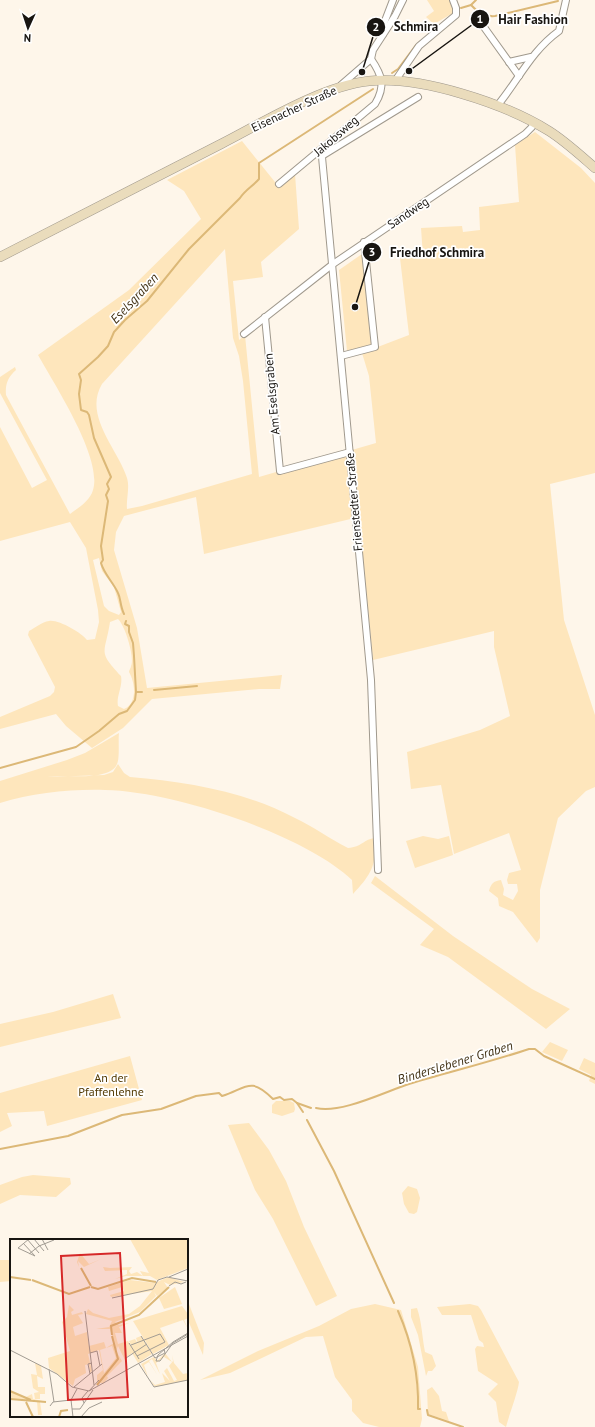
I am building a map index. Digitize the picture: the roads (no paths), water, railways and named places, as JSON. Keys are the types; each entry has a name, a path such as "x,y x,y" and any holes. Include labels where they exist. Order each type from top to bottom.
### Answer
{"main road":[{"name":"Eisenacher Straße","path":"0,257 273,117 336,89 364,82 381,80 432,86 496,106 533,122 569,145 595,168"}],"street":[{"path":"383,34 383,26 393,0"},
{"path":"336,89 371,59 373,50 403,0"},
{"path":"395,81 420,46 456,15 453,0"},
{"path":"496,106 519,76 531,57 549,38 559,31 566,0"},
{"path":"480,23 519,76"},
{"path":"509,62 531,57"},
{"path":"371,59 381,73 381,80"},
{"name":"Jakobsweg","path":"279,184 375,104 381,91 381,80"},
{"path":"323,155 418,98"},
{"name":"Sandweg","path":"244,334 332,264 525,134 532,127 533,122"},
{"path":"323,155 334,138"},
{"name":"Frienstedter Straße","path":"323,155 371,680 378,870"},
{"path":"341,356 375,347 364,242"},
{"name":"Am Eselsgraben","path":"265,317 280,471 350,452"}],"waterway":[{"name":"Eselsgraben","path":"471,5 476,0"},
{"name":"Eselsgraben","path":"461,8 471,5 482,14 495,16 558,1"},
{"name":"Eselsgraben","path":"392,73 398,69 416,45"},
{"name":"Eselsgraben","path":"124,614 118,593 104,571 101,563 103,560 101,546 108,501 106,495 109,489 107,484 111,477 94,438 89,415 87,412 81,410 79,394 81,380 79,374 108,346 114,332 125,320 147,301 189,249 259,179 259,163 373,89"},
{"name":"Eselsgraben","path":"0,768 76,747 99,731 119,714 127,711 135,700 136,692 133,643 129,632 129,626 125,624 126,621"},
{"path":"154,690 197,686"},
{"name":"Eselsgraben","path":"136,692 142,692"},
{"name":"Binderslebener Graben","path":"316,1108 338,1108 350,1105 409,1084 529,1049 535,1049 544,1056 595,1079"},
{"name":"Binderslebener Graben","path":"0,1149 68,1136 122,1115 161,1109 196,1096 219,1093 222,1096 248,1086 259,1088 273,1099 280,1097 284,1100 292,1099 297,1103 311,1108"},
{"name":"Binderslebener Graben","path":"297,1103 303,1112"},
{"path":"307,1120 334,1171 394,1303"},
{"path":"398,1311 414,1359 418,1409 420,1409"},
{"path":"427,1410 428,1415 463,1427"}],"place":[{"name":"Hair Fashion","path":"409,71"},
{"name":"Schmira","path":"362,72"},
{"name":"Friedhof Schmira","path":"355,307"}],"park label":[{"name":"An der Pfaffenlehne","path":"111,1085"}]}
